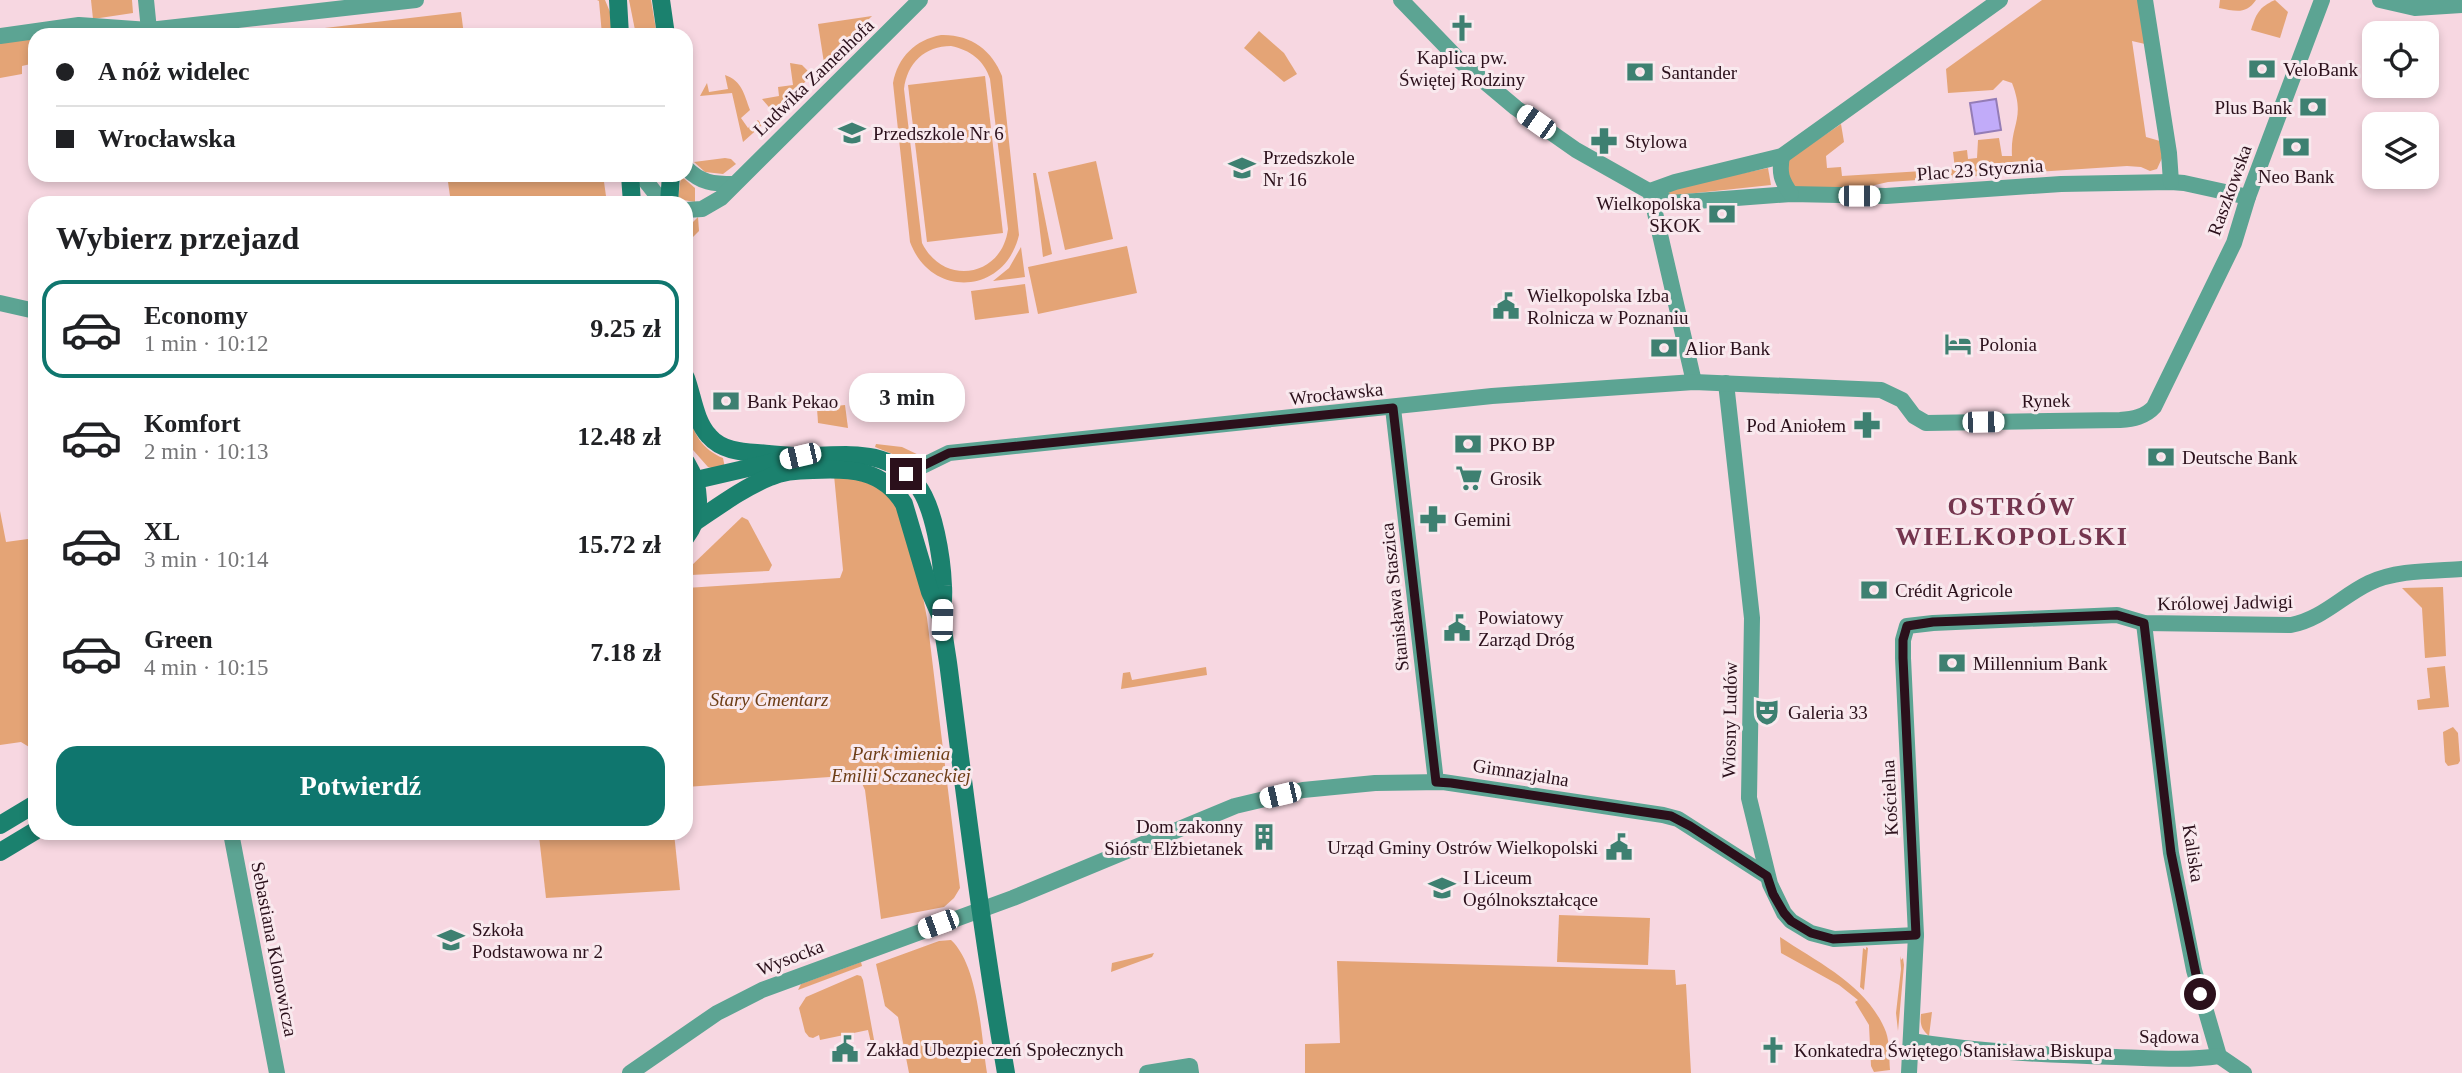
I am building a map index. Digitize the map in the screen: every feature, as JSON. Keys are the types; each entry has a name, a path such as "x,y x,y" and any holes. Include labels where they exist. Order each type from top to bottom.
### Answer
{"street":[{"path":"146,0 149,28"},
{"path":"167,28 416,0"},
{"path":"618,0 620,28"},
{"path":"662,0 665,28"},
{"name":"Ludwika Zamenhofa","path":"693,209 709,206 721,198 920,0"},
{"name":"Plac 23 Stycznia","path":"1401,0 1460,61 1516,108 1576,150 1670,203 1791,194 1886,195 2061,184 2171,182 2248,197"},
{"path":"1693,382 1650,191 1675,182 1782,156 2000,0"},
{"path":"2145,0 2169,153 2171,182"},
{"name":"Raszkowska","path":"2163,389 2234,243 2248,197 2322,0"},
{"path":"2379,0 2415,8 2462,5"},
{"path":"57,28 79,25 121,28"},
{"path":"0,36 28,32"},
{"path":"1782,156 1779,170 1781,181 1791,194"},
{"path":"693,175 706,182 734,184"},
{"path":"646,182 658,196"},
{"path":"0,303 28,309"},
{"name":"Wrocławska","path":"906,474 949,453 1492,396 1693,382 1887,391"},
{"name":"Wiosny Ludów","path":"1726,383 1751,604 1749,798 1773,894 1791,921 1811,933 1833,939 1916,935"},
{"name":"Rynek","path":"1887,391 1902,400 1914,416 1926,423 2120,420 2138,417 2151,410 2163,389"},
{"path":"693,399 702,427 715,442 741,452 800,456 852,453 870,456 906,474 925,498 934,530 943,587 942,620 979,909 1006,1073"},
{"name":"Stanisława Staszica","path":"1393,408 1436,782"},
{"path":"696,480 800,456"},
{"path":"693,528 758,482 790,471 845,468 861,471 884,481 898,495 911,522 930,592 942,620"},
{"path":"693,475 699,498 693,519"},
{"name":"Królowej Jadwigi","path":"2144,623 2298,623 2318,616 2368,583 2392,576 2462,569"},
{"name":"Kościelna","path":"1909,1073 1916,935 1903,658 1903,640 1907,626 1933,622 2117,615 2144,623"},
{"name":"Kaliska","path":"2144,623 2171,853 2194,970 2219,1056"},
{"name":"Gimnazjalna","path":"979,909 1235,806 1303,790 1375,783 1451,783 1671,816 1767,876"},
{"path":"0,825 28,808"},
{"path":"0,852 28,835"},
{"name":"Sebastiana Klonowicza","path":"232,840 277,1073"},
{"name":"Wysocka","path":"630,1073 708,1019 757,992 979,909"},
{"name":"Sądowa","path":"1911,1041 2031,1055 2191,1060 2219,1056"},
{"path":"2219,1056 2244,1073"},
{"path":"1147,1073 1190,1066 1191,1073"}],"green space":[{"path":"91,0 132,0 133,13 93,19"},
{"path":"597,0 605,0 610,12 611,28 601,28"},
{"path":"629,0 651,0 656,28 635,28"},
{"path":"2042,0 2139,0 2145,44 2132,41 2146,137 2160,141 2162,158 2157,169 2150,171 2127,166 1888,182 1858,189 1796,187 1789,182 1786,166 1789,159 1841,124 1844,142 1826,156 1827,168 1841,167 1842,176 1955,169 1953,152 1967,150 1968,159 1977,158 1978,140 1999,138 2002,156 2012,156 2018,105 2012,83 2003,80 1993,90 1948,93 1946,69"},
{"path":"2220,0 2256,0 2240,11 2219,8"},
{"path":"2275,0 2288,12 2280,38 2251,30 2259,12"},
{"path":"461,12 463,28 325,28"},
{"path":"872,16 824,63 818,24"},
{"path":"1259,31 1284,53 1297,74 1284,82 1244,48"},
{"path":"952,35 979,45 992,58 1002,76 1019,235 1011,255 999,269 984,279 950,281 934,273 920,261 910,242 893,83 899,65 909,51 932,37","holes":["942,47 958,48 980,61 990,79 1008,229 995,258 984,266 957,271 932,257 922,243 904,89 913,64 925,53"]},
{"path":"28,38 28,65 22,66 22,74 0,78 0,41"},
{"path":"790,63 802,65 812,75 774,113 762,99 779,96 778,87 793,85"},
{"path":"725,75 739,84 744,93 750,110 741,118 748,128 758,120 762,125 743,142 732,93 700,96 707,83 709,92 728,89"},
{"path":"985,76 1003,233 927,242 908,85"},
{"path":"725,158 736,164 723,174 705,172 694,162"},
{"path":"1096,161 1113,239 1065,250 1048,172"},
{"path":"1768,168 1771,185 1668,196 1666,189"},
{"path":"1033,173 1036,173 1052,254 1043,257"},
{"path":"448,182 604,182 606,196 450,196"},
{"path":"680,182 688,182 695,188 695,202 693,196 678,196"},
{"path":"698,217 699,231 693,237 693,222"},
{"path":"1127,246 1137,293 1038,314 1028,267"},
{"path":"1021,247 1025,277 993,281 1009,268"},
{"path":"1025,284 1029,313 975,320 971,291"},
{"path":"845,405 848,428 818,423 817,408"},
{"path":"693,427 700,440 723,458 725,468 708,467 693,450"},
{"path":"876,444 902,447 923,457 910,461 875,447"},
{"path":"834,475 872,481 894,500 916,561 927,618 960,888 944,907 881,919 865,790 858,775 693,787 693,588 840,578 843,570"},
{"path":"0,511 6,542 28,539 28,746 21,742 0,745"},
{"path":"742,517 748,520 772,565 769,571 693,575 693,564"},
{"path":"2443,587 2446,656 2425,658 2422,608 2402,588"},
{"path":"2445,666 2449,707 2418,710 2417,700 2430,698 2427,668"},
{"path":"1206,667 1207,675 1121,689 1123,673 1130,672 1132,680"},
{"path":"2453,727 2458,733 2460,761 2448,766 2445,762 2443,732"},
{"path":"539,840 675,840 680,890 546,898"},
{"path":"1559,915 1650,918 1648,965 1557,962"},
{"path":"1780,937 1841,977 1867,1001 1886,1032 1890,1070 1874,1072 1871,1066 1869,1025 1855,1002 1858,1000 1839,985 1781,953"},
{"path":"951,940 968,967 973,984 987,1073 909,1073 898,1017 885,1006 876,964 939,941"},
{"path":"1866,947 1868,948 1864,990 1860,987 1863,948 1866,950"},
{"path":"1154,953 1152,957 1111,972 1112,963"},
{"path":"1900,956 1904,965 1898,1031 1896,1013"},
{"path":"1337,961 1675,970 1676,985 1686,984 1691,1073 1305,1073 1305,1044 1340,1043"},
{"path":"861,962 862,966 798,990 801,984"},
{"path":"857,975 863,980 877,1056 874,1056 868,1030 820,1040 819,1035 809,1037 805,1032 799,1008 806,997"},
{"path":"1932,1012 1929,1036 1922,1026 1921,1014"}],"shaded area":[{"path":"1996,99 2001,130 1975,134 1970,103"}],"place":[{"name":"Kaplica pw. Świętej Rodziny","path":"1462,28"},
{"name":"VeloBank","path":"2262,69"},
{"name":"Santander","path":"1640,72"},
{"name":"Plus Bank","path":"2313,107"},
{"name":"Przedszkole Nr 6","path":"852,133"},
{"name":"Stylowa","path":"1604,141"},
{"name":"Neo Bank","path":"2296,147"},
{"name":"Przedszkole Nr 16","path":"1242,168"},
{"name":"Wielkopolska SKOK","path":"1722,214"},
{"name":"Wielkopolska Izba Rolnicza w Poznaniu","path":"1506,306"},
{"name":"Polonia","path":"1958,344"},
{"name":"Alior Bank","path":"1664,348"},
{"name":"Bank Pekao","path":"726,401"},
{"name":"Pod Aniołem","path":"1867,425"},
{"name":"PKO BP","path":"1468,444"},
{"name":"Deutsche Bank","path":"2161,457"},
{"name":"Grosik","path":"1469,478"},
{"name":"Gemini","path":"1433,519"},
{"name":"Crédit Agricole","path":"1874,590"},
{"name":"Powiatowy Zarząd Dróg","path":"1457,628"},
{"name":"Millennium Bank","path":"1952,663"},
{"name":"Galeria 33","path":"1767,712"},
{"name":"Dom zakonny Sióstr Elżbietanek","path":"1264,837"},
{"name":"Urząd Gminy Ostrów Wielkopolski","path":"1619,847"},
{"name":"I Liceum Ogólnokształcące","path":"1442,888"},
{"name":"Szkoła Podstawowa nr 2","path":"451,940"},
{"name":"Zakład Ubezpieczeń Społecznych","path":"845,1049"},
{"name":"Konkatedra Świętego Stanisława Biskupa","path":"1773,1050"}],"district":[{"name":"OSTRÓW WIELKOPOLSKI","path":"2012,521"}],"route":[{"path":"906,474 949,453 1393,408 1436,782 1671,816 1767,876 1773,894 1791,921 1811,933 1833,939 1916,935 1903,658 1903,640 1907,626 1933,622 2117,615 2144,623 2171,853 2200,994"}],"park label":[{"name":"Stary Cmentarz","path":"769,699"},
{"name":"Park imienia Emilii Sczaneckiej","path":"901,764"}]}
